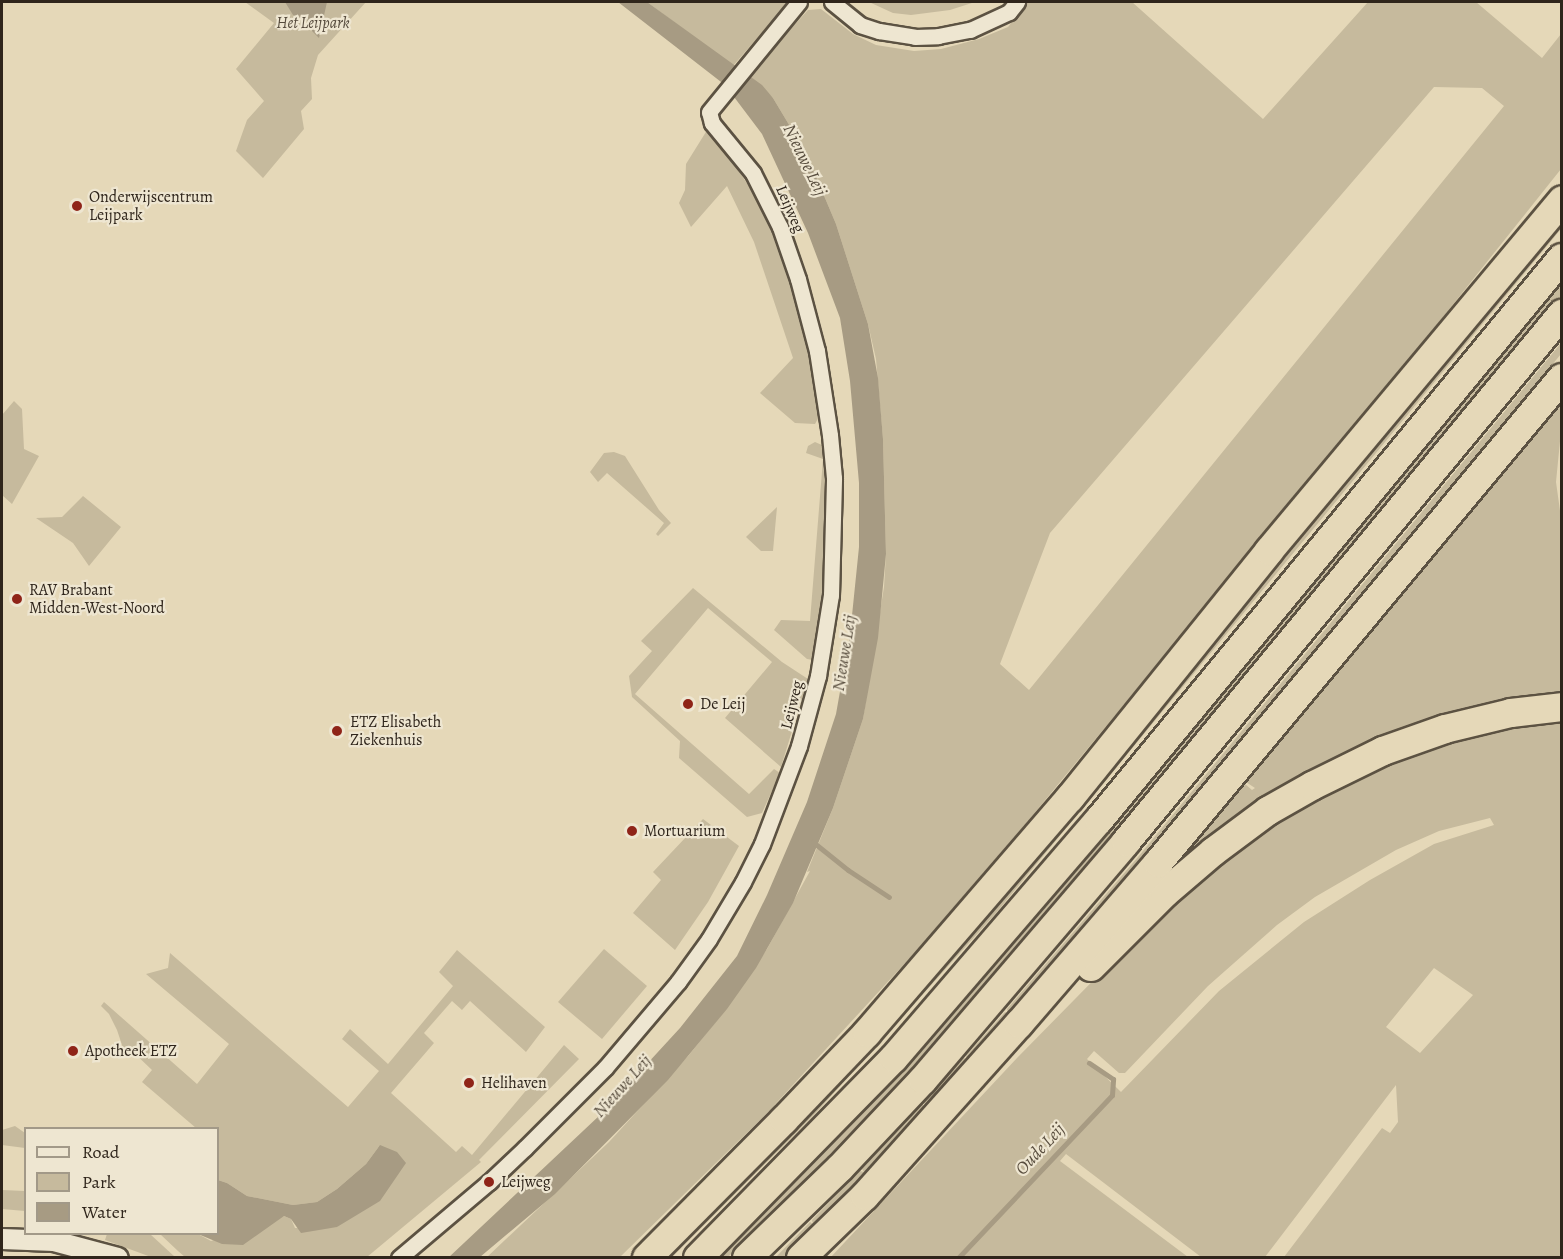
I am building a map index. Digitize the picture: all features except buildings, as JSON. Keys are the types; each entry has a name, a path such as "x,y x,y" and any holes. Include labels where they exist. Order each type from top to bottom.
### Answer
{"highway":[{"path":"647,1257 784,1120 882,1015 1070,798 1269,550 1562,200"},
{"path":"698,1257 810,1147 894,1058 1099,820 1562,258"},
{"path":"747,1257 840,1168 923,1080 1126,842 1562,314"},
{"path":"801,1257 865,1196 1019,1024 1158,863 1562,378"},
{"path":"1019,1024 1073,986 1165,893 1268,811 1312,786 1383,751 1445,729 1510,713 1562,706"}],"street":[{"name":"Leijweg","path":"399,1257 489,1182 525,1148 605,1068 678,982 709,939 762,844 809,714 822,657 833,564 834,478 823,387 808,315 780,227 753,173 709,118 709,112 715,101 799,2"},
{"path":"832,2 860,25 879,31 915,37 938,36 970,30 1009,12 1017,2"},
{"path":"2,1239 54,1241 118,1257"}],"green space":[{"name":"Het Leijpark","path":"245,2 366,2 318,55 311,78 312,99 301,111 304,129 263,178 236,151 247,120 264,101 236,69 274,23"},
{"path":"647,2 788,2 733,66"},
{"path":"869,2 975,2 950,10 911,15 893,13"},
{"path":"1028,2 1132,2 1263,119 1368,2 1476,2 1542,58 1561,34 1561,169 1427,337 1032,816 918,949 769,1111 620,1257 486,1258 609,1142 689,1055 722,1014 767,949 810,871 807,872 833,808 863,719 884,587 886,554 883,439 876,359 868,324 836,224 806,153 773,98 749,75 808,10 821,9 853,34 876,45 914,51 941,49 979,39 1008,27","holes":["1434,87 1482,88 1504,106 1029,690 1000,664 1050,533"]},
{"path":"709,127 761,204 782,252 804,327 814,373 820,415 815,424 795,423 760,393 793,358 754,242 727,186 691,227 679,203 685,190 686,164"},
{"path":"1561,218 1561,229 996,913 814,1115 672,1257 661,1258 1165,701"},
{"path":"1561,277 1561,296 1276,643 1016,950 901,1080 783,1203 728,1257 715,1258"},
{"path":"1561,343 1561,354 1095,919 855,1187 785,1257 775,1258 810,1222 813,1224 812,1220 860,1171 864,1172 862,1169 922,1104 925,1106 924,1102 964,1058 967,1060 966,1056 1005,1012 1008,1014 1007,1009 1138,857"},
{"path":"1561,399 1561,431 1556,482 1562,525 1561,700 1459,720 1160,886 1245,784 1252,790 1255,788 1246,782"},
{"path":"14,401 22,409 24,449 39,456 12,504 2,495 2,415"},
{"path":"815,442 824,446 828,559 813,660 807,659 774,630 781,620 810,621 823,459 806,453 808,446"},
{"path":"614,452 625,456 659,510 671,523 658,536 656,534 664,523 607,473 598,482 590,472 604,453"},
{"path":"83,496 121,527 89,566 73,543 36,518 62,517"},
{"path":"777,507 773,551 761,551 746,537"},
{"path":"693,588 782,662 808,679 781,767 725,718 772,662 708,608 635,694 749,794 774,769 780,773 762,813 747,817 679,758 680,741 632,697 629,676 652,651 641,641"},
{"path":"1561,718 1561,1257 1284,1257 1382,1128 1390,1133 1398,1122 1396,1085 1265,1257 1201,1257 1066,1154 1060,1161 1188,1257 830,1258 1017,1058 1181,894 1263,830 1328,791 1412,753 1494,729","holes":["1490,818 1494,825 1434,844 1370,880 1304,922 1219,991 1121,1092 1087,1059 1094,1051 1119,1073 1125,1073 1208,986 1277,925 1315,897 1396,850 1439,831","1434,968 1473,995 1420,1053 1386,1027"]},
{"path":"703,819 739,846 708,902 675,950 633,913 661,880 653,872"},
{"path":"604,949 647,986 602,1039 558,1002"},
{"path":"457,950 545,1027 526,1052 470,1001 462,1010 452,1001 424,1033 434,1043 391,1093 456,1152 462,1146 472,1155 564,1045 579,1059 479,1160 481,1162 367,1257 185,1257 161,1235 200,1235 211,1241 284,1216 291,1219 295,1228 337,1227 380,1145 366,1164 337,1189 317,1202 293,1205 247,1196 219,1180 219,1127 195,1127 142,1082 152,1070 130,1049 125,1054 109,1014 101,1006 104,1002 197,1084 229,1044 146,974 168,968 170,953 348,1107 379,1071 342,1039 350,1029 388,1064 453,986 439,972"},
{"path":"15,1126 24,1132 24,1148 2,1145 2,1130"},
{"path":"2,1190 24,1191 24,1211 2,1209"},
{"path":"107,1235 151,1235 175,1257 151,1257 105,1240"}],"water":[{"path":"285,2 327,2 319,38 312,31 311,22 293,15"},
{"name":"Nieuwe Leij","path":"618,2 647,2 762,85 773,98 806,153 836,224 868,324 878,378 883,439 886,554 878,638 863,719 833,808 793,903 756,968 727,1009 668,1080 555,1194 480,1257 448,1258 600,1115 680,1028 737,956 767,895 807,802 836,714 850,635 859,547 859,483 850,381 840,318 808,233 762,134 725,85"},
{"path":"380,1145 397,1152 406,1163 380,1201 337,1227 301,1233 291,1219 284,1216 243,1245 222,1244 200,1235 219,1235 219,1180 247,1196 293,1205 317,1202 337,1189 366,1164"}],"waterway":[{"name":"Oude Leij","path":"813,842 848,870 889,897"},
{"name":"Oude Leij","path":"958,1258 1112,1095 1113,1079 1089,1063"}],"place":[{"name":"Onderwijscentrum Leijpark","path":"77,206"},
{"name":"RAV Brabant Midden-West-Noord","path":"17,599"},
{"name":"De Leij","path":"688,704"},
{"name":"ETZ Elisabeth Ziekenhuis","path":"337,731"},
{"name":"Mortuarium","path":"632,831"},
{"name":"Apotheek ETZ","path":"73,1051"},
{"name":"Helihaven","path":"469,1083"},
{"name":"Leijweg","path":"489,1182"}]}
